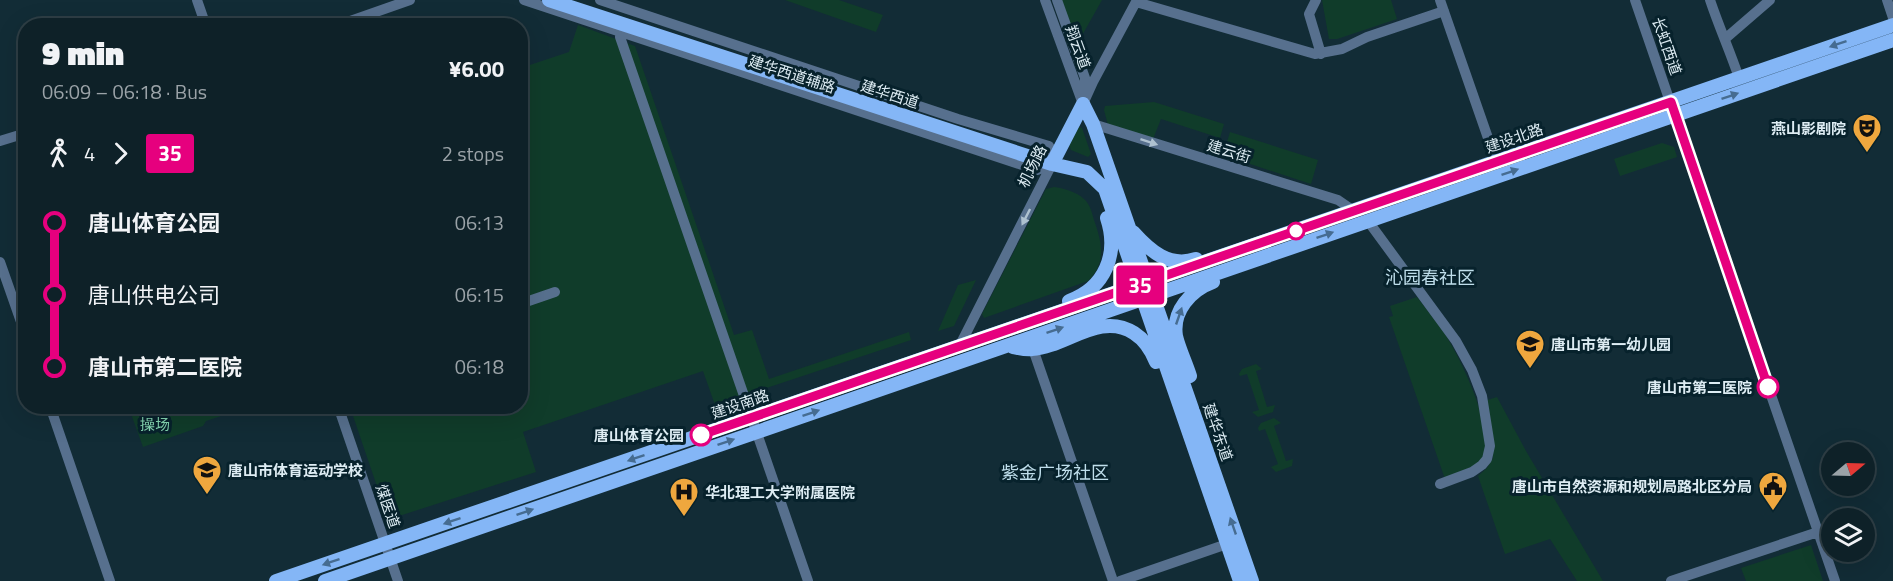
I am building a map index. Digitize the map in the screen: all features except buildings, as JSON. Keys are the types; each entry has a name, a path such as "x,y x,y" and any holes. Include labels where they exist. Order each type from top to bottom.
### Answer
{"main road":[{"name":"建华西道","path":"549,0 1087,172"},
{"name":"建华西道","path":"573,0 1057,163"},
{"name":"建设北路","path":"1144,291 1368,221 1673,109 1739,78 1893,25"},
{"name":"建设北路","path":"1144,291 1285,235 1496,161 1673,109 1893,40"},
{"name":"机场路","path":"1057,163 1062,141 1083,104"},
{"path":"1083,104 1093,124 1127,226 1144,291"},
{"path":"1075,120 1083,119 1093,124"},
{"path":"1087,172 1105,189 1144,291"},
{"path":"1006,331 1041,311 1080,297 1098,283 1106,270 1111,258 1112,245 1109,226 1098,193 1087,172"},
{"path":"1127,226 1148,249 1177,261 1191,261 1240,245 1285,235"},
{"path":"1196,436 1196,393 1176,336 1181,310 1198,288 1258,265 1297,244"},
{"name":"建设南路","path":"325,581 391,559 959,347 1144,291"},
{"name":"建设南路","path":"276,581 753,425 1008,347 1144,291"},
{"name":"建华东道","path":"1144,291 1196,436 1252,581"},
{"path":"1008,347 1033,349 1105,325 1126,328 1145,342 1151,350 1174,411 1196,436"},
{"name":"建华东道","path":"1196,436 1240,581"}],"street":[{"path":"197,0 203,18"},
{"path":"359,18 410,0"},
{"name":"建华西道辅路","path":"524,0 1037,170 1057,163 1049,146 958,119 600,0"},
{"name":"翔云道","path":"1045,0 1083,104"},
{"path":"1058,0 1085,78 1083,104"},
{"path":"1316,0 1309,14 1321,54"},
{"path":"1440,0 1496,161"},
{"name":"长虹西道","path":"1635,0 1835,581"},
{"path":"1710,0 1739,78"},
{"path":"1726,38 1770,0"},
{"path":"1887,0 1893,18"},
{"path":"1136,1 1315,54 1342,49 1367,37 1444,11"},
{"name":"机场路","path":"1083,104 1136,1"},
{"path":"620,37 808,581"},
{"name":"建云街","path":"1093,124 1338,200 1354,211"},
{"path":"0,141 18,135"},
{"name":"机场路","path":"959,347 1057,163"},
{"path":"1368,221 1456,341 1472,370 1482,396 1491,446 1486,459 1472,472 1440,484"},
{"path":"0,261 18,313"},
{"path":"528,301 555,292"},
{"path":"1033,349 1113,581"},
{"path":"53,414 110,581"},
{"name":"煤医道","path":"341,414 398,581"},
{"path":"1671,581 1818,532"},
{"path":"1120,581 1227,544"}],"green space":[{"path":"785,0 839,0 883,15 876,32"},
{"path":"1059,0 1102,0 1075,48"},
{"path":"1322,0 1391,0 1397,19 1337,39 1329,39"},
{"name":"唐山体育公园","path":"578,25 635,46 734,335 752,330 769,379 909,332 911,340 715,405 703,371 523,432 536,472 399,516 387,511 384,507 352,414 528,414 528,66 569,52"},
{"path":"1154,102 1224,124 1220,138 1161,119 1153,139 1108,125 1105,106"},
{"path":"1079,127 1082,128 1091,154 1088,157 1071,150 1069,145"},
{"path":"1230,132 1318,160 1311,184 1223,155"},
{"path":"1662,143 1674,147 1677,157 1620,176 1614,159"},
{"path":"1054,187 1078,194 1089,206 1101,244 1098,267 1088,281 984,318 982,314 1046,189"},
{"path":"976,280 954,326 938,331 958,285"},
{"path":"1417,297 1445,334 1460,361 1480,410 1484,427 1486,457 1475,467 1445,479 1389,317 1393,316 1390,306"},
{"path":"1256,364 1262,369 1256,371 1267,407 1275,405 1273,412 1258,417 1252,412 1259,410 1247,374 1240,376 1239,374 1242,369"},
{"path":"1497,397 1526,451 1603,581 1577,581 1550,539 1505,554 1478,476 1493,458 1484,401"},
{"name":"操场","path":"131,414 227,414 206,421 203,426 143,447"},
{"path":"1274,418 1281,423 1274,426 1286,461 1293,459 1292,466 1276,472 1271,467 1278,464 1265,429 1259,431 1258,428 1261,423"},
{"path":"1811,545 1823,581 1746,581 1741,568"}],"bus line":[{"name":"35","path":"701,435 1671,102 1768,387"}],"place":[{"name":"燕山影剧院","path":"1867,154"},
{"name":"唐山市第一幼儿园","path":"1530,370"},
{"name":"唐山市第二医院","path":"1768,387"},
{"name":"唐山体育公园","path":"701,435"},
{"name":"唐山市体育运动学校","path":"207,496"},
{"name":"唐山市自然资源和规划局路北区分局","path":"1773,512"},
{"name":"华北理工大学附属医院","path":"684,518"}],"district":[{"name":"沁园春社区","path":"1430,277"},
{"name":"紫金广场社区","path":"1055,472"}]}
